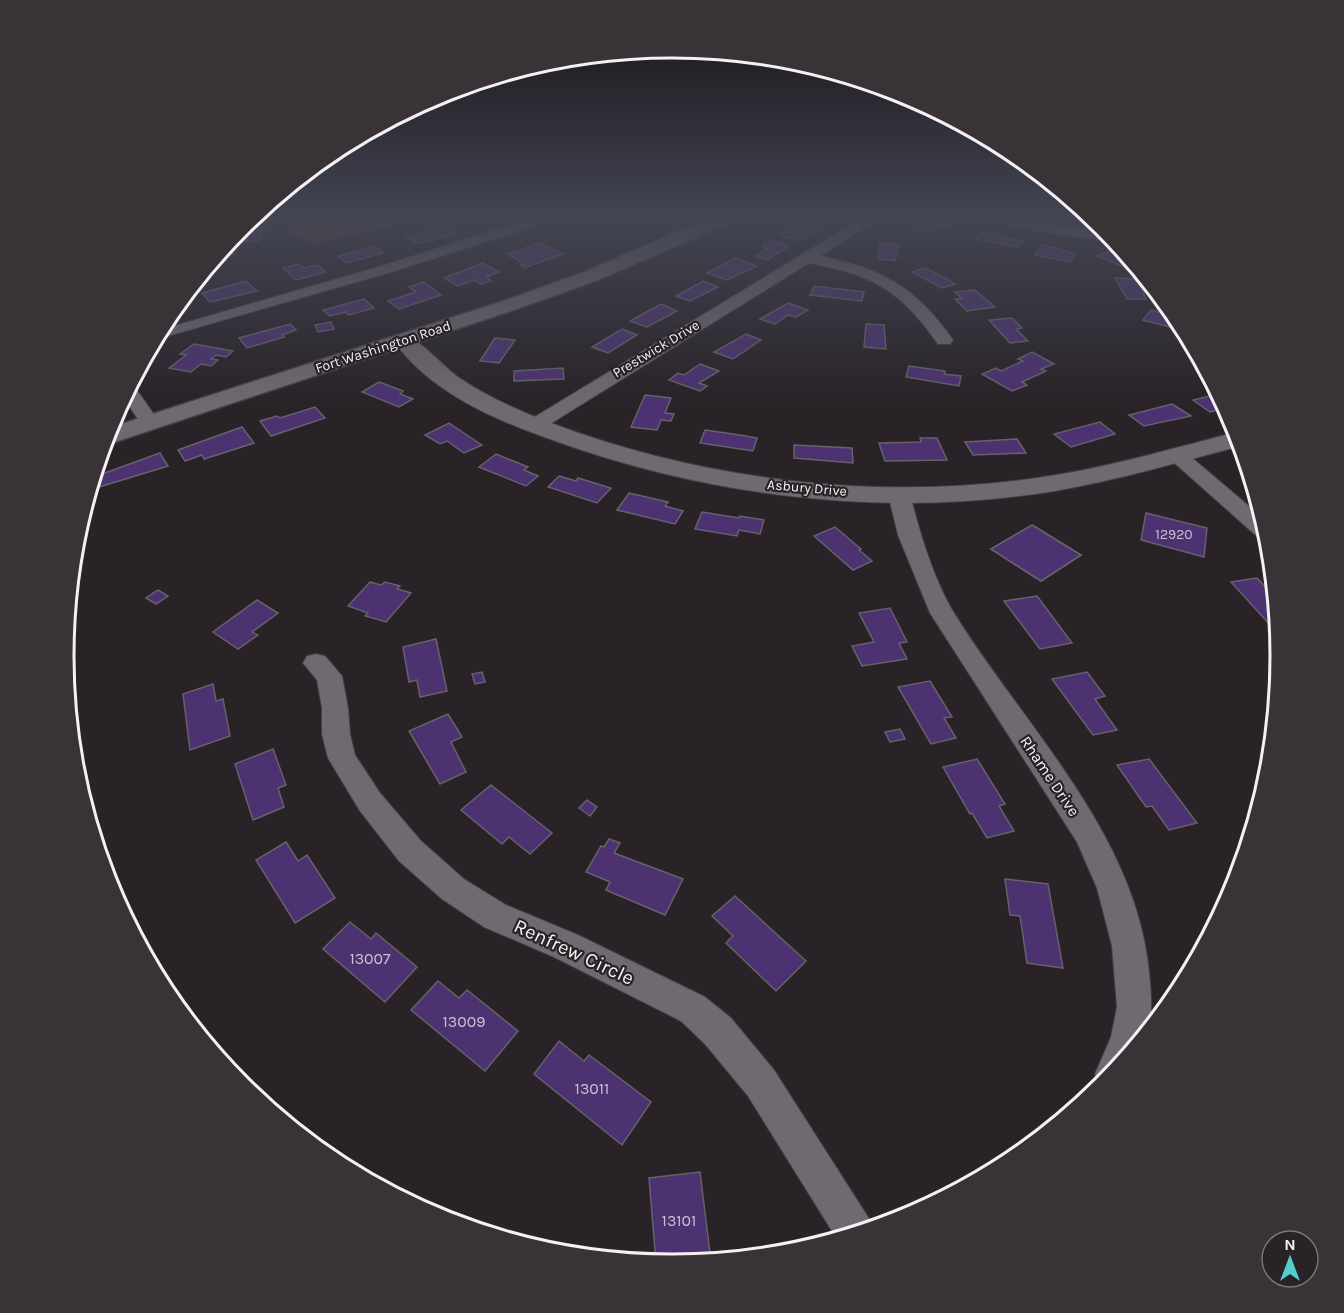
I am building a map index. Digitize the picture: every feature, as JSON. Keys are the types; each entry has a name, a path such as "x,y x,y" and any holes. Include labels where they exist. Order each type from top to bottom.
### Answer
{"main road":[{"name":"Fort Washington Road","path":"118,433 405,341 579,280"}],"street":[{"path":"170,332 347,280"},
{"name":"Prestwick Drive","path":"535,425 771,280"},
{"path":"884,280 891,283 915,303 944,340"},
{"name":"Asbury Drive","path":"405,341 429,367 452,384 477,399 535,425 607,451 723,478 785,488 899,494 1030,487 1070,480 1229,442"},
{"path":"133,398 150,423"},
{"path":"1177,455 1255,523"},
{"name":"Rhame Drive","path":"899,494 909,535 942,613 1104,861 1119,900 1131,957 1133,1037"},
{"name":"Renfrew Circle","path":"316,663 329,676 335,708 336,734 342,758 370,802 410,851 453,888 495,916 566,946 693,1009 718,1031 761,1083 853,1226"}],"building":[{"path":"448,280 473,280 458,286"},
{"path":"474,280 492,281 481,284"},
{"path":"928,280 949,280 955,284 942,288"},
{"path":"1116,280 1137,280 1146,299 1127,299"},
{"path":"246,281 257,291 210,302 202,293"},
{"path":"703,281 718,287 690,301 676,296"},
{"path":"424,282 441,295 399,309 388,301 416,292 409,287"},
{"path":"814,286 864,292 862,301 810,295"},
{"path":"975,290 995,307 967,311 955,299 962,299 955,292"},
{"path":"364,299 374,308 349,315 345,312 330,316 323,310"},
{"path":"788,303 808,310 796,317 788,315 775,324 760,319"},
{"path":"661,304 677,311 647,327 630,321"},
{"path":"1151,310 1161,313 1171,327 1143,320"},
{"path":"1012,318 1022,328 1016,329 1028,341 1010,343 989,320"},
{"path":"331,322 334,329 318,332 315,325"},
{"path":"290,324 296,330 282,335 284,337 247,348 239,338"},
{"path":"866,324 884,325 886,349 864,347"},
{"path":"622,329 637,335 608,353 592,347"},
{"path":"746,334 761,340 733,359 714,352"},
{"path":"495,338 515,340 499,363 480,361"},
{"path":"194,344 233,351 226,357 216,355 211,359 218,360 211,366 201,364 191,372 169,368 186,355 180,354"},
{"path":"1032,352 1054,364 1041,369 1046,371 1022,382 1027,385 1012,391 982,374 996,368 1001,371 1023,361 1018,359"},
{"path":"700,364 719,371 699,383 707,386 700,391 669,380 678,373 684,375"},
{"path":"909,366 945,371 944,374 961,376 959,386 906,377"},
{"path":"563,368 564,379 514,381 514,371"},
{"path":"379,382 403,391 400,394 413,399 399,407 362,392"},
{"path":"645,395 671,398 665,413 674,414 671,421 661,420 657,430 631,427"},
{"path":"1210,396 1216,410 1210,412 1193,400"},
{"path":"1172,404 1191,416 1144,426 1129,415"},
{"path":"315,407 325,418 271,436 260,421 277,416 280,418"},
{"path":"1100,422 1115,434 1071,447 1054,434"},
{"path":"449,423 482,445 464,453 447,441 440,444 425,435"},
{"path":"242,427 254,443 204,459 202,455 185,461 178,450"},
{"path":"705,430 757,438 753,451 700,443"},
{"path":"920,438 937,438 947,460 885,461 879,443 921,442"},
{"path":"1017,439 1026,453 973,455 965,442"},
{"path":"794,445 852,448 853,463 794,458"},
{"path":"160,453 168,466 99,487 103,474"},
{"path":"496,454 528,467 524,470 538,476 526,486 479,467"},
{"path":"559,476 576,481 578,478 611,488 597,503 548,487"},
{"path":"629,493 668,502 665,506 683,511 675,524 617,510"},
{"path":"702,512 764,520 760,534 739,530 737,536 695,529"},
{"path":"1146,513 1207,528 1204,557 1141,540"},
{"path":"1032,525 1081,555 1041,581 991,549"},
{"path":"1032,525 1081,555 1041,581 991,549"},
{"path":"835,527 872,561 853,570 814,536"},
{"path":"1257,578 1266,587 1269,624 1231,582"},
{"path":"370,582 381,585 385,582 400,586 397,589 411,593 386,622 365,616 368,613 348,606"},
{"path":"158,590 168,596 156,604 146,598"},
{"path":"1037,596 1072,643 1040,649 1004,601"},
{"path":"257,600 278,613 252,632 258,635 238,649 213,632"},
{"path":"890,608 907,642 899,643 907,659 862,666 852,646 874,642 859,613"},
{"path":"436,639 447,691 420,697 417,680 409,682 403,647"},
{"path":"482,672 485,682 475,684 472,674"},
{"path":"1087,672 1105,696 1095,699 1117,730 1093,735 1052,679"},
{"path":"930,681 952,717 944,718 956,738 931,744 898,687"},
{"path":"213,684 216,701 223,699 230,736 190,750 183,694"},
{"path":"448,714 462,737 451,742 466,772 440,784 409,731"},
{"path":"900,729 905,739 890,742 885,732"},
{"path":"273,749 286,785 278,788 284,807 253,820 235,764"},
{"path":"977,759 1005,804 999,806 1014,831 987,838 972,813 970,814 943,767"},
{"path":"1149,759 1197,823 1169,830 1152,806 1146,807 1117,765"},
{"path":"491,785 552,833 530,854 509,837 502,844 461,810"},
{"path":"587,800 597,807 590,816 579,808"},
{"path":"609,839 620,843 614,853 683,879 665,915 606,890 610,882 586,872 601,846 604,847"},
{"path":"286,842 298,861 307,855 335,898 295,923 256,860"},
{"path":"1005,879 1048,884 1063,968 1027,963 1020,916 1010,915"},
{"path":"735,896 806,961 776,991 726,943 733,936 712,916"},
{"path":"350,922 371,939 376,933 417,967 385,1002 323,949"},
{"path":"438,981 459,998 467,990 518,1031 485,1071 411,1010"},
{"path":"559,1041 584,1061 589,1055 651,1102 622,1145 534,1074"},
{"path":"700,1172 710,1253 655,1254 649,1178"}]}
